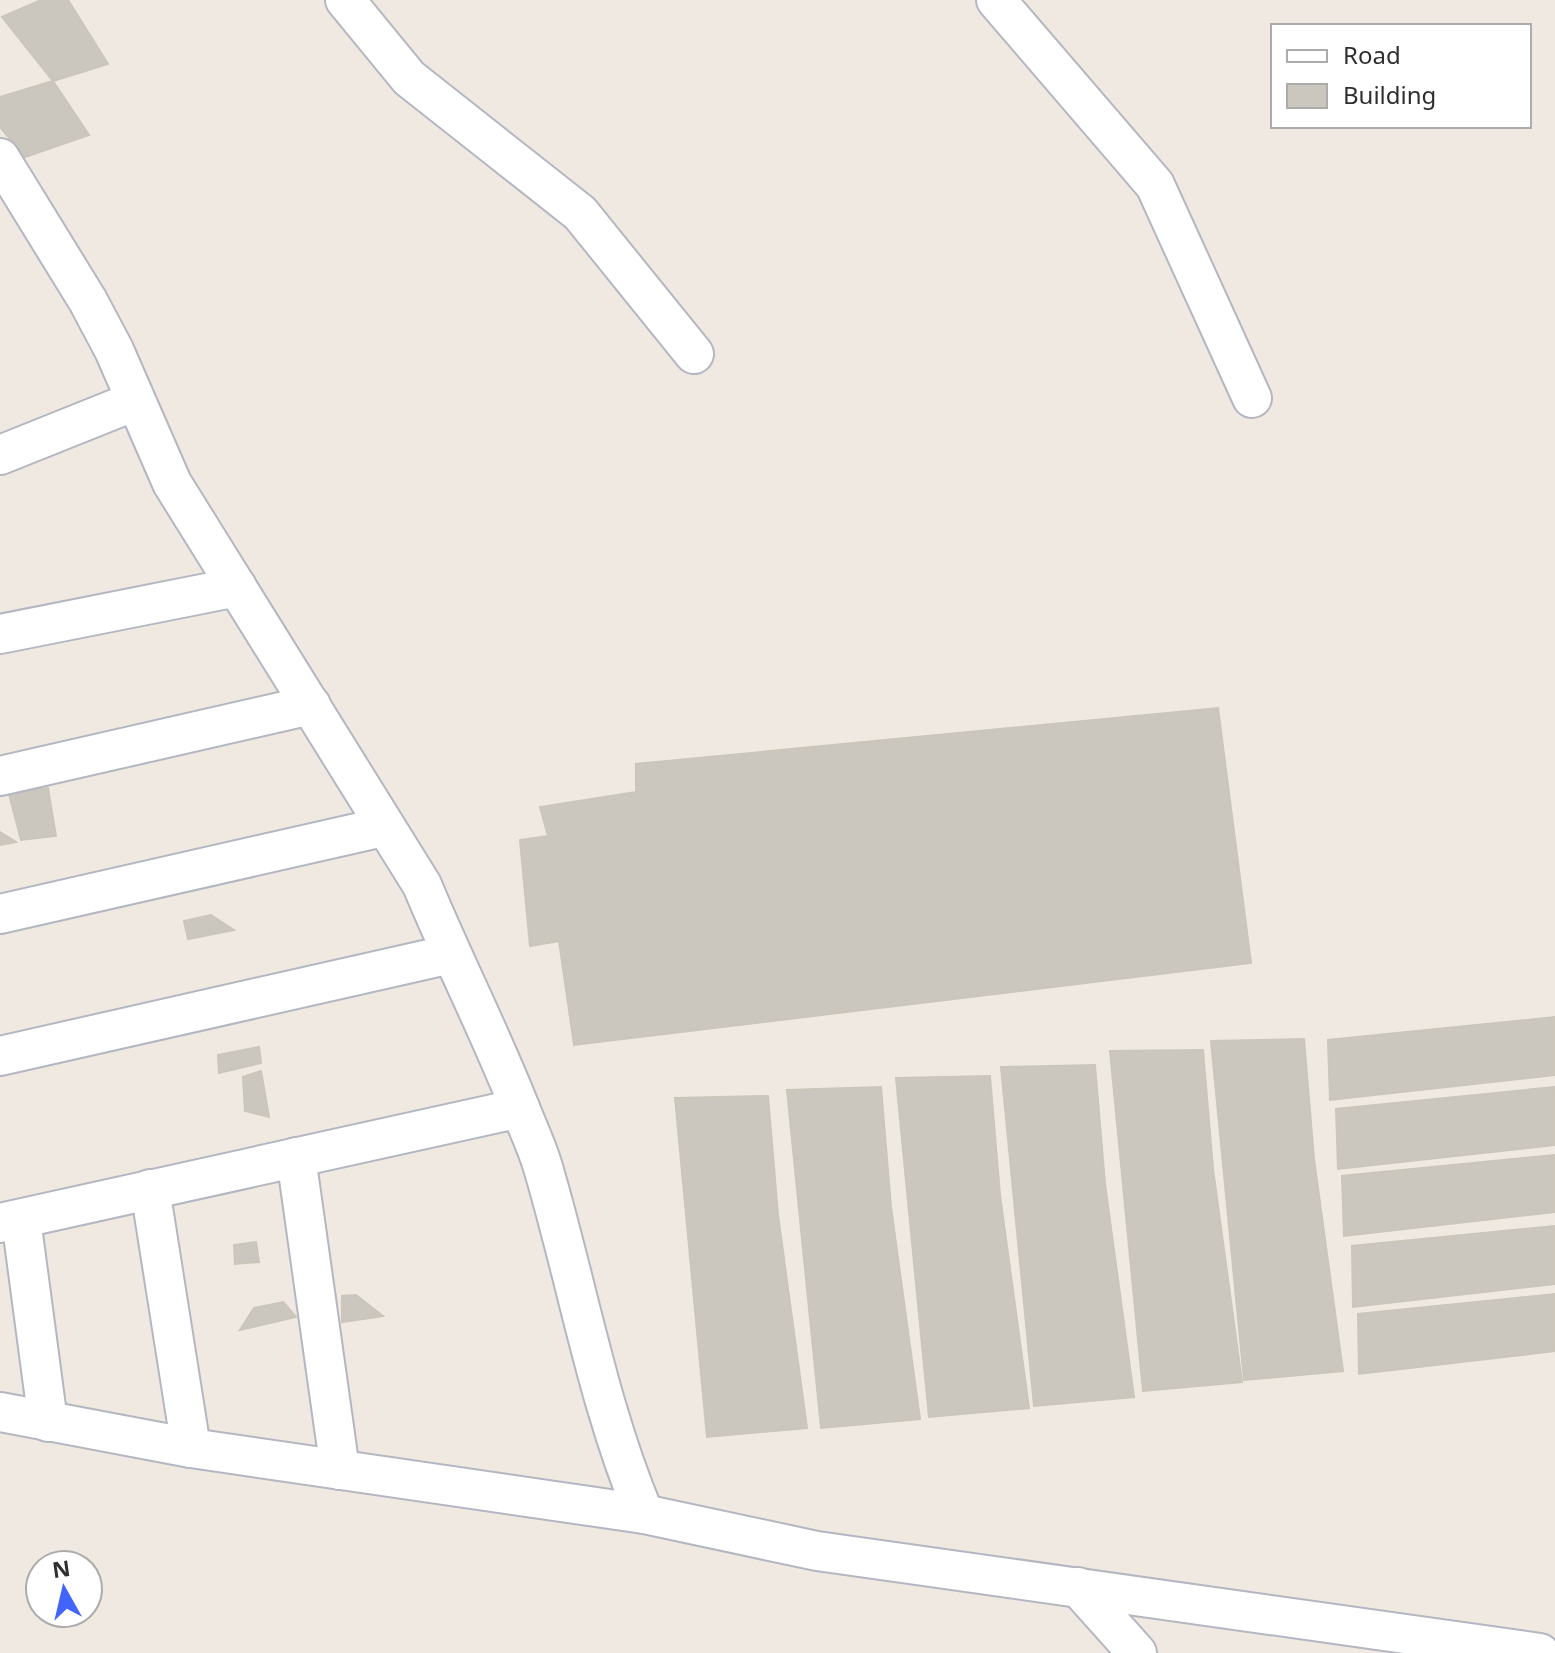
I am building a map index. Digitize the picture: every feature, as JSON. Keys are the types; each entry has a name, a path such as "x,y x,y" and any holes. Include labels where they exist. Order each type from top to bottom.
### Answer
{"street":[{"path":"345,0 409,78 580,213 694,354"},
{"path":"996,0 1155,185 1252,398"},
{"path":"0,158 88,301 114,350 172,483 311,705 383,827 422,885 496,1049 541,1161 607,1413 644,1514"},
{"path":"0,455 135,401"},
{"path":"0,634 237,587"},
{"path":"0,776 311,705"},
{"path":"0,914 383,827"},
{"path":"0,1056 451,954"},
{"path":"48,1422 10,1221 520,1108"},
{"path":"296,1157 340,1470"},
{"path":"150,1189 191,1448"},
{"path":"0,1412 191,1448 644,1514 817,1551 1540,1653"},
{"path":"1078,1587 1137,1653"}],"building":[{"path":"41,0 68,0 108,64 53,81 2,17"},
{"path":"53,81 89,135 25,157 0,127 0,97"},
{"path":"1218,708 1251,963 574,1045 559,941 530,946 520,840 548,836 540,807 636,792 636,764"},
{"path":"48,788 56,836 21,840 9,794"},
{"path":"0,832 16,842 0,845"},
{"path":"211,915 234,930 188,939 184,921"},
{"path":"1555,1017 1555,1075 1330,1100 1328,1040"},
{"path":"1304,1039 1314,1159 1343,1371 1244,1380 1211,1041"},
{"path":"259,1047 261,1063 219,1073 218,1055"},
{"path":"1203,1050 1213,1169 1242,1382 1143,1391 1110,1051"},
{"path":"1095,1065 1105,1184 1134,1397 1034,1406 1001,1067"},
{"path":"261,1071 269,1117 245,1111 243,1077"},
{"path":"990,1076 1000,1195 1029,1408 929,1417 896,1078"},
{"path":"881,1087 891,1207 920,1419 821,1428 787,1090"},
{"path":"1555,1087 1555,1145 1338,1169 1336,1109"},
{"path":"768,1096 778,1215 807,1428 707,1437 675,1098"},
{"path":"1555,1155 1555,1212 1344,1236 1342,1176"},
{"path":"1555,1226 1555,1284 1353,1307 1352,1246"},
{"path":"256,1242 259,1262 235,1264 234,1245"},
{"path":"1555,1294 1555,1351 1359,1374 1358,1314"},
{"path":"356,1295 383,1316 342,1322 342,1296"},
{"path":"283,1302 296,1317 240,1330 254,1308"}]}
